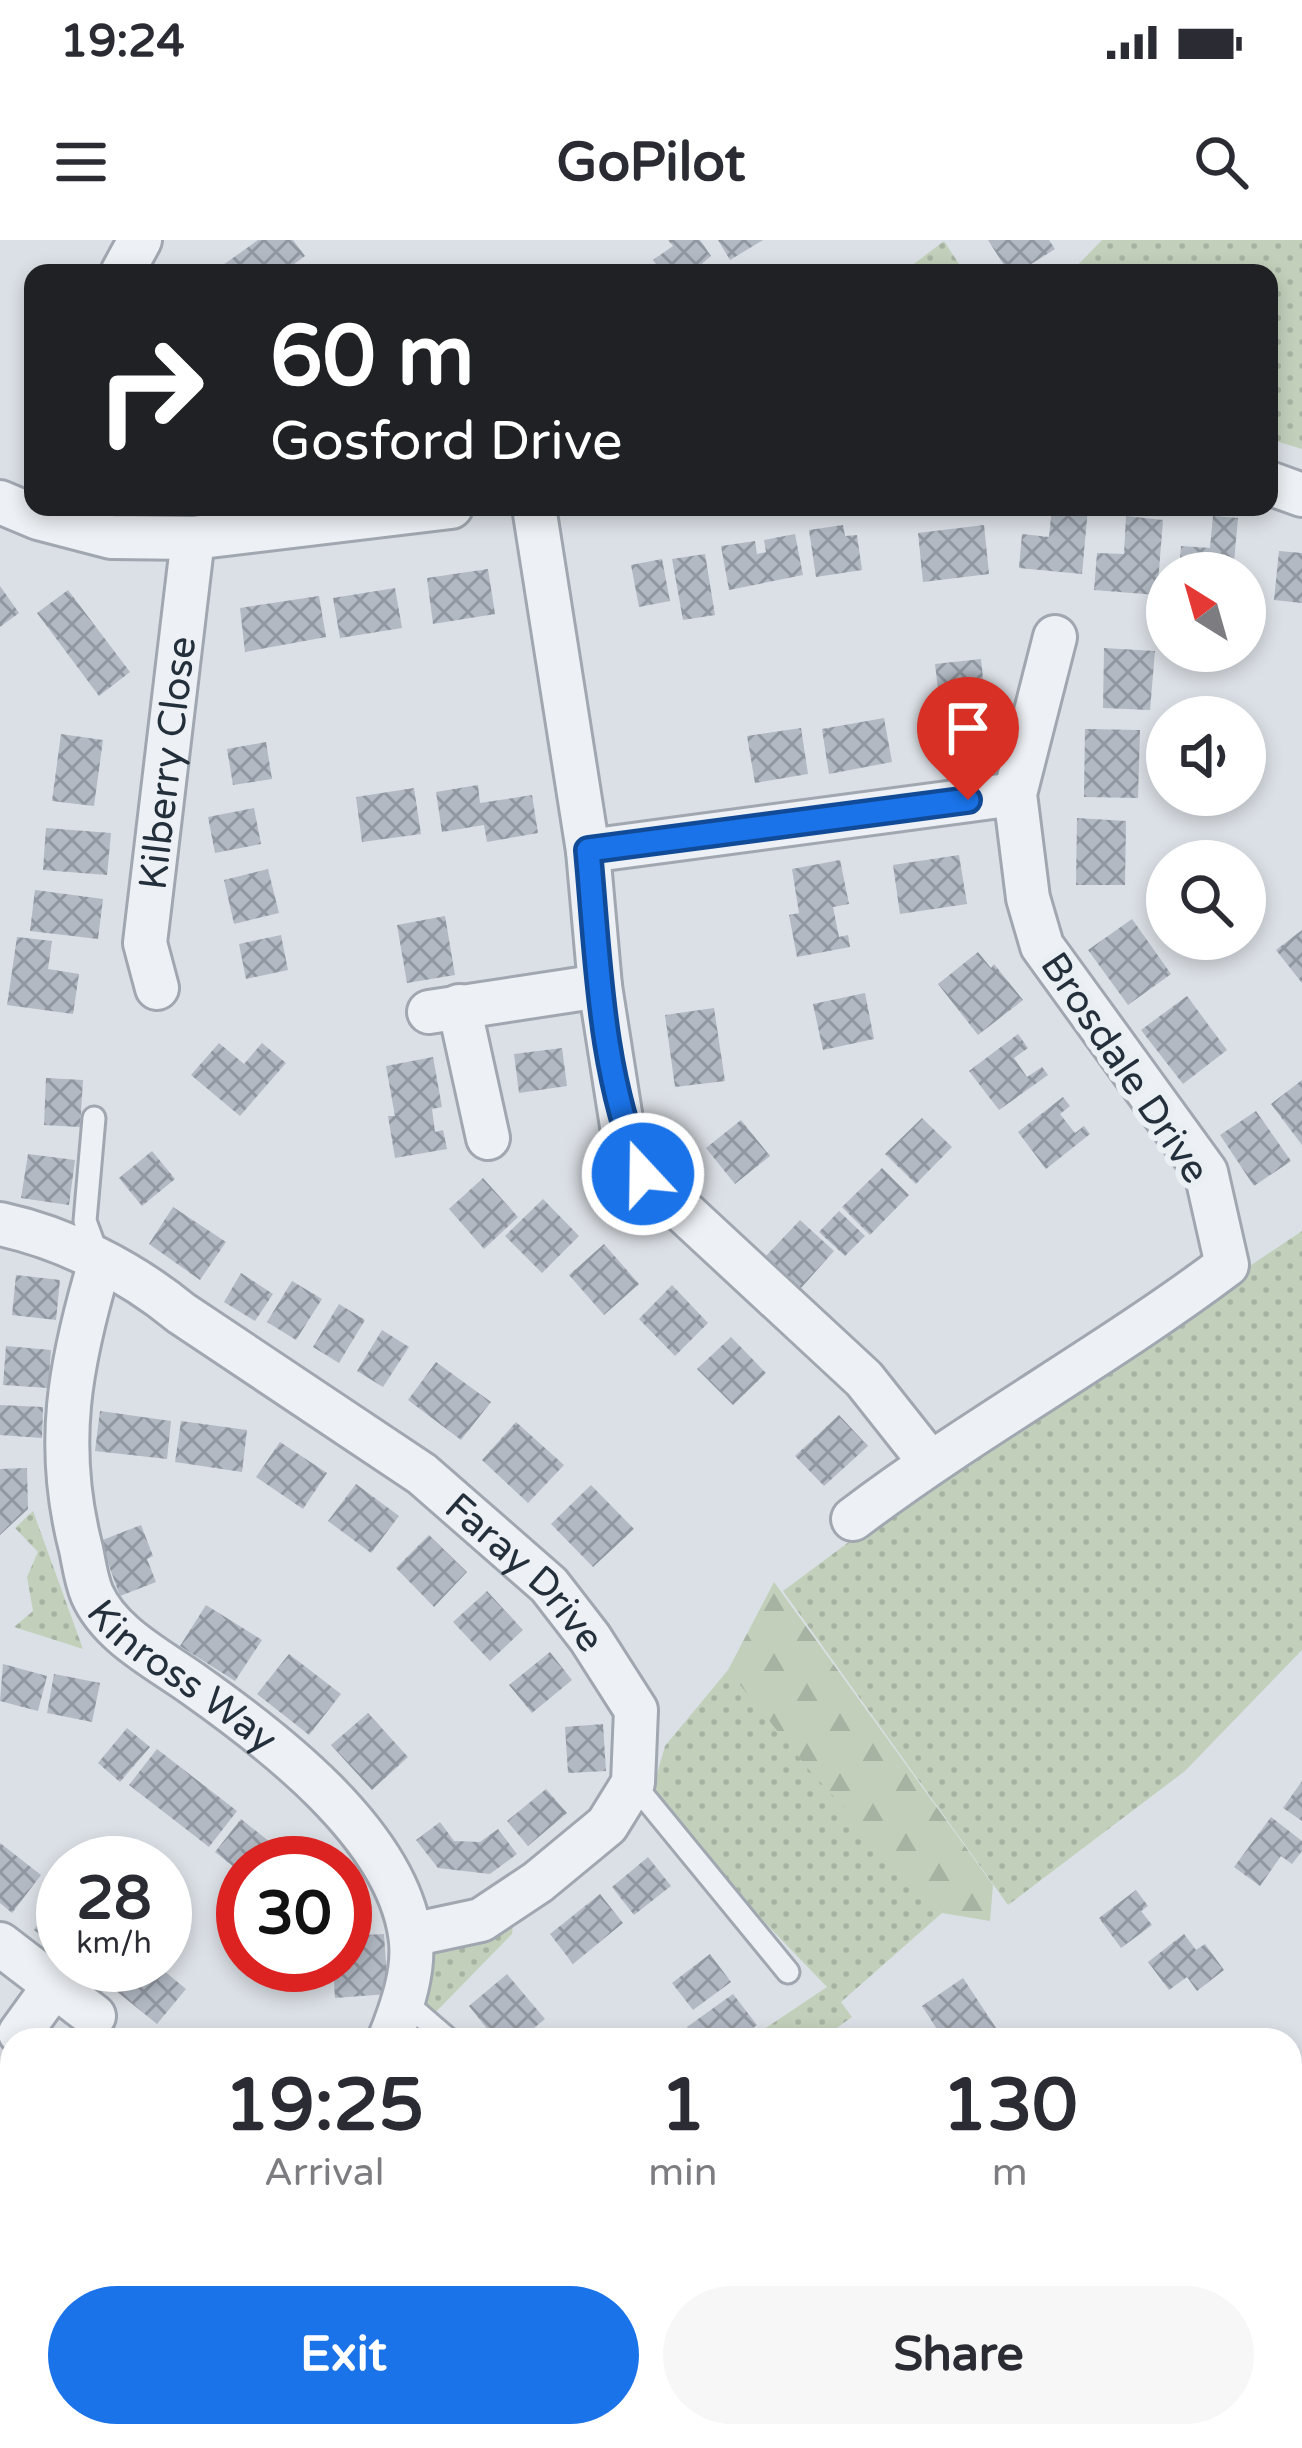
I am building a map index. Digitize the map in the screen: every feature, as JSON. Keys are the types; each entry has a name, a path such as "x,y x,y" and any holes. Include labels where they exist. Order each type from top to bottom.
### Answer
{"street":[{"path":"48,516 111,537 193,538 376,516"},
{"path":"535,516 588,850 600,986 622,1126 643,1174 864,1379 929,1461"},
{"name":"Kilberry Close","path":"157,988 145,943 193,538"},
{"name":"Brosdale Drive","path":"853,1520 929,1461 1170,1308 1227,1265 1206,1172 1042,946 1028,898 1016,794 1055,637"},
{"path":"588,850 1016,794"},
{"path":"488,1138 444,1009 600,986"},
{"name":"Faray Drive","path":"0,1224 39,1232 150,1287 181,1313 422,1474 549,1585 636,1709 633,1783"},
{"name":"Kinross Way","path":"100,1262 82,1320 64,1432 71,1511 92,1595 121,1633 254,1726 349,1818 388,1871 411,1935 397,2021"},
{"path":"411,1935 482,1920 538,1882 607,1825 633,1783"},
{"path":"0,1944 36,1972"},
{"path":"22,2028 49,1992"},
{"path":"62,1992 94,2016"}],"lane":[{"path":"94,1118 85,1221 100,1262"},
{"path":"633,1783 788,1972"}],"green space":[{"path":"1102,240 1302,240 1302,449 1278,442 1278,264 1079,264"},
{"path":"944,241 959,264 914,264"},
{"path":"1302,1231 1302,1650 1185,1771 1008,1905 783,1591 951,1466"},
{"path":"33,1511 83,1649 14,1627 33,1611 27,1577 38,1552 15,1528"},
{"path":"774,1582 993,1885 990,1921 942,1913 810,1771 728,1670"},
{"path":"728,1670 942,1913 841,2002 852,2017 837,2028 766,2028 827,1987 649,1802 665,1746"},
{"path":"516,1897 512,1934 427,2021 405,2002 411,1935"}],"building":[{"path":"258,240 293,240 305,256 294,264 224,264"},
{"path":"668,240 700,240 711,256 702,264 656,264 653,260 673,246"},
{"path":"718,240 763,240 730,260"},
{"path":"988,240 1049,240 1055,249 1031,264 1003,264"},
{"path":"1051,516 1087,516 1082,574 1019,568 1022,534 1049,537"},
{"path":"1126,516 1163,520 1160,552 1146,552 1146,594 1094,590 1097,553 1124,554"},
{"path":"1213,516 1238,518 1235,552 1181,552 1181,546 1210,548"},
{"path":"843,525 845,536 857,535 862,570 816,577 809,530"},
{"path":"984,525 989,574 923,582 918,533"},
{"path":"795,534 803,575 729,590 721,546 755,541 757,554 766,552 764,540"},
{"path":"1279,551 1302,553 1302,603 1274,600"},
{"path":"705,554 715,615 683,620 672,559"},
{"path":"662,559 670,601 639,607 631,565"},
{"path":"488,569 495,614 433,624 427,578"},
{"path":"0,586 19,613 0,627"},
{"path":"395,588 402,628 340,638 333,598"},
{"path":"68,590 130,672 99,696 37,613"},
{"path":"319,596 326,637 245,652 240,608"},
{"path":"1104,648 1146,650 1146,672 1153,672 1146,710 1103,708"},
{"path":"981,659 988,726 943,732 935,664"},
{"path":"884,718 892,762 829,774 822,729"},
{"path":"801,728 808,774 755,783 747,736"},
{"path":"1085,729 1140,730 1138,798 1084,797"},
{"path":"61,734 103,740 94,806 52,801"},
{"path":"266,742 272,779 233,785 227,749"},
{"path":"478,785 480,803 532,795 538,833 487,842 484,825 442,832 436,792"},
{"path":"414,788 421,834 362,842 356,797"},
{"path":"254,808 261,844 215,853 208,817"},
{"path":"1077,818 1126,821 1125,885 1076,885"},
{"path":"46,828 111,833 107,875 43,870"},
{"path":"959,855 967,904 900,914 893,865"},
{"path":"840,860 849,904 833,907 839,937 848,935 850,947 797,957 789,915 799,913 792,869"},
{"path":"268,869 279,913 234,924 224,880"},
{"path":"35,890 103,899 98,939 30,931"},
{"path":"445,916 455,975 407,983 397,925"},
{"path":"1132,919 1146,939 1146,960 1161,960 1171,974 1128,1005 1088,950"},
{"path":"1302,930 1302,983 1276,950"},
{"path":"281,935 288,970 246,979 239,944"},
{"path":"17,937 52,941 48,969 79,974 73,1014 7,1005"},
{"path":"978,952 1023,1000 978,1035 938,984"},
{"path":"865,993 874,1039 823,1050 813,1004"},
{"path":"1187,996 1227,1050 1183,1084 1141,1030"},
{"path":"714,1008 725,1081 675,1087 665,1015"},
{"path":"1018,1034 1028,1048 1014,1058 1027,1077 1042,1067 1048,1075 999,1110 969,1071"},
{"path":"219,1043 244,1064 262,1043 286,1063 240,1116 191,1075"},
{"path":"562,1048 567,1086 519,1093 514,1054"},
{"path":"433,1057 442,1107 432,1109 435,1132 443,1130 447,1149 395,1158 388,1116 395,1116 386,1066"},
{"path":"46,1078 83,1080 80,1127 44,1125"},
{"path":"1302,1080 1302,1145 1271,1104"},
{"path":"1063,1097 1070,1106 1060,1114 1075,1133 1084,1126 1090,1134 1046,1169 1018,1132"},
{"path":"1256,1111 1291,1161 1254,1186 1220,1135"},
{"path":"922,1118 952,1147 916,1184 885,1154"},
{"path":"741,1120 770,1156 735,1184 706,1148"},
{"path":"152,1151 175,1179 142,1206 119,1178"},
{"path":"28,1154 75,1160 69,1205 21,1198"},
{"path":"882,1168 909,1195 870,1235 842,1207"},
{"path":"483,1178 518,1217 484,1249 449,1209"},
{"path":"543,1199 579,1236 542,1273 505,1236"},
{"path":"173,1207 226,1242 200,1280 149,1244"},
{"path":"839,1211 865,1236 845,1256 819,1232"},
{"path":"800,1220 834,1251 801,1288 766,1256"},
{"path":"604,1244 639,1284 604,1315 569,1275"},
{"path":"241,1273 273,1294 255,1321 224,1302"},
{"path":"16,1275 60,1280 56,1320 12,1315"},
{"path":"292,1281 322,1299 296,1340 267,1322"},
{"path":"672,1285 708,1323 675,1356 639,1319"},
{"path":"339,1304 365,1320 339,1363 313,1347"},
{"path":"382,1330 409,1347 383,1387 357,1371"},
{"path":"731,1337 766,1373 733,1405 697,1369"},
{"path":"6,1346 51,1350 48,1388 3,1385"},
{"path":"436,1362 491,1402 461,1440 408,1400"},
{"path":"0,1405 43,1407 42,1438 0,1435"},
{"path":"100,1411 171,1421 167,1459 95,1451"},
{"path":"839,1415 868,1446 824,1486 795,1456"},
{"path":"181,1421 247,1430 242,1472 175,1462"},
{"path":"516,1422 564,1465 528,1503 482,1460"},
{"path":"280,1442 327,1473 303,1509 256,1477"},
{"path":"27,1468 28,1509 0,1535 0,1469"},
{"path":"356,1484 399,1516 371,1553 328,1521"},
{"path":"591,1485 634,1529 593,1567 551,1524"},
{"path":"141,1525 153,1556 147,1559 156,1582 120,1596 100,1541"},
{"path":"429,1535 467,1572 434,1607 396,1568"},
{"path":"487,1591 523,1630 490,1661 453,1622"},
{"path":"206,1605 262,1640 235,1681 180,1646"},
{"path":"550,1652 572,1680 532,1713 509,1685"},
{"path":"289,1654 341,1694 309,1735 257,1694"},
{"path":"3,1664 47,1676 38,1711 0,1701"},
{"path":"54,1674 100,1683 92,1722 47,1713"},
{"path":"368,1713 408,1757 372,1790 331,1745"},
{"path":"603,1724 606,1771 568,1773 565,1727"},
{"path":"127,1728 150,1747 120,1782 98,1763"},
{"path":"157,1749 237,1811 209,1847 129,1785"},
{"path":"1302,1781 1302,1821 1283,1808"},
{"path":"546,1789 567,1813 528,1846 507,1821"},
{"path":"1271,1817 1302,1841 1302,1851 1292,1864 1281,1856 1260,1886 1234,1867"},
{"path":"241,1819 262,1836 228,1836"},
{"path":"440,1822 454,1841 480,1842 498,1829 517,1854 490,1874 438,1868 416,1840"},
{"path":"0,1843 36,1871 36,1882 12,1913 0,1903"},
{"path":"648,1857 671,1886 634,1915 612,1887"},
{"path":"1136,1890 1148,1906 1141,1911 1152,1925 1121,1948 1099,1918"},
{"path":"600,1894 623,1923 573,1964 550,1934"},
{"path":"384,1934 388,1994 335,1998 335,1992 372,1992 372,1935"},
{"path":"1184,1934 1196,1950 1205,1944 1224,1970 1197,1991 1187,1977 1169,1990 1148,1962"},
{"path":"710,1954 731,1982 693,2010 672,1983"},
{"path":"507,1974 545,2019 534,2028 486,2028 469,2006"},
{"path":"963,1978 996,2028 936,2028 922,2006"},
{"path":"117,1992 184,1992 157,2024"},
{"path":"733,1994 757,2025 753,2028 687,2027"}],"route":[{"path":"643,1174 622,1126 600,986 588,850 968,800"}]}
